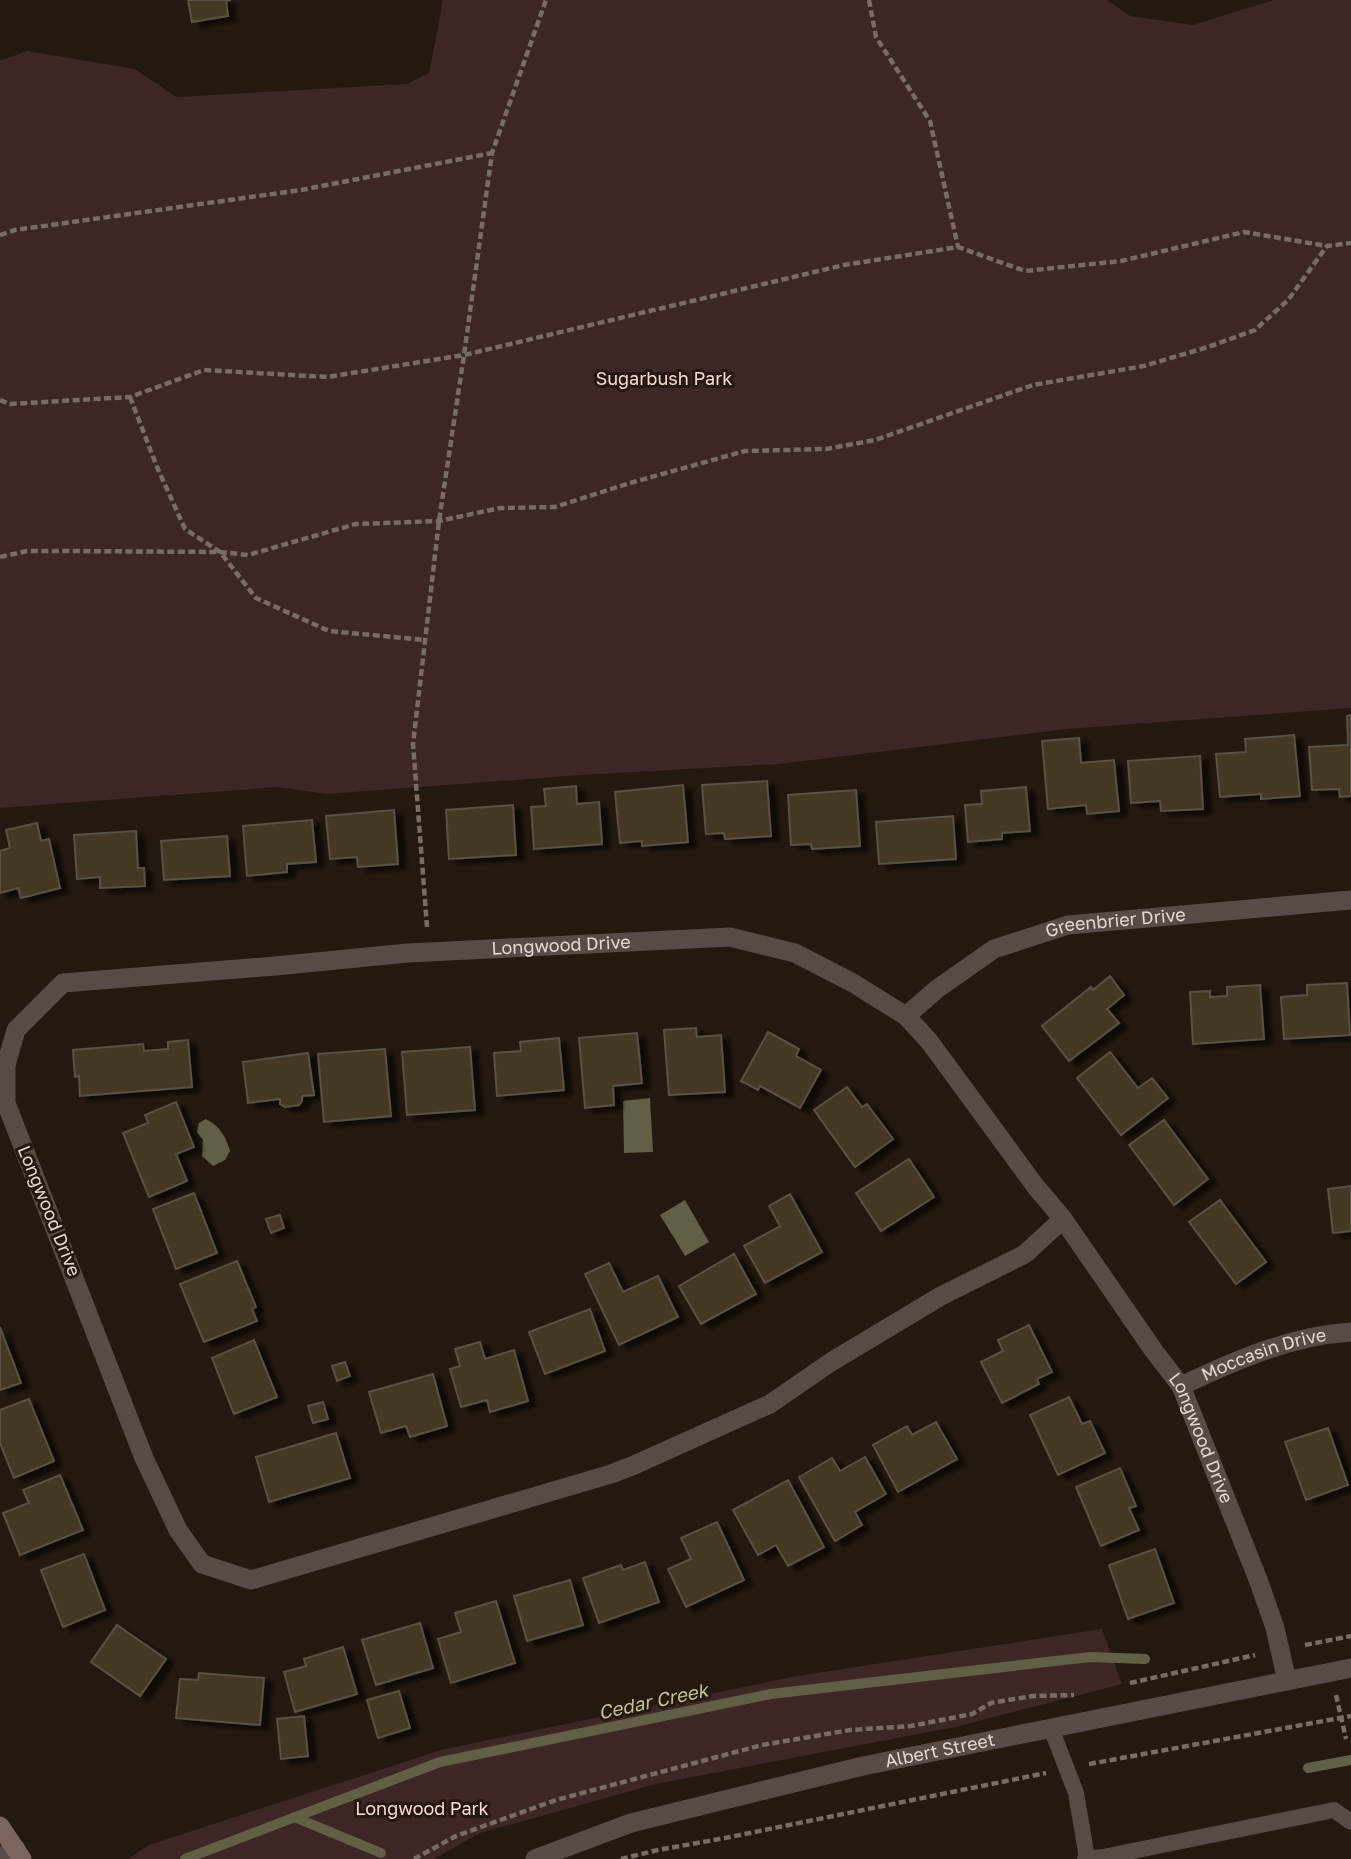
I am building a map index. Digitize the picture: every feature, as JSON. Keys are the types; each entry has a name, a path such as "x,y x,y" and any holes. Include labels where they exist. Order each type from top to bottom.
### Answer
{"main road":[{"path":"0,1826 13,1855"}],"street":[{"name":"Greenbrier Drive","path":"906,1016 937,989 994,949 1068,925 1351,900"},
{"name":"Longwood Drive","path":"1063,1219 1025,1254 941,1296 831,1362 770,1404 632,1466 251,1580 202,1564 178,1530 144,1458 6,1103 6,1065 16,1030 63,983 431,952 730,937 795,953 853,983 906,1016 929,1041 1036,1187 1063,1219 1181,1386 1259,1582 1275,1628 1287,1681"},
{"name":"Moccasin Drive","path":"1181,1386 1265,1349 1322,1334 1351,1332"},
{"name":"Albert Street","path":"535,1859 631,1823 863,1766 1351,1668"}],"lane":[{"path":"1051,1728 1076,1793 1086,1859 1334,1810 1351,1822"}],"path":[{"path":"431,952 413,744 439,522 492,153 546,0"},
{"path":"869,0 876,37 930,121 958,247"},
{"path":"0,236 15,230 301,190 492,153"},
{"path":"0,400 10,404 130,397 205,370 327,377 464,355 844,265 958,247 1025,271 1121,261 1244,232 1326,246 1351,243"},
{"path":"0,557 27,551 135,550 248,555 356,524 439,522 500,508 555,507 630,482 745,451 826,449 875,440 1033,385 1144,366 1255,330 1288,300 1326,246"},
{"path":"130,397 157,467 185,528 219,552 256,598 329,631 425,640"},
{"path":"1311,1644 1351,1636"},
{"path":"1129,1684 1248,1656"},
{"path":"1335,1691 1346,1739"},
{"path":"414,1859 456,1836 556,1800 762,1745 850,1730 911,1726 972,1714 991,1703 1032,1696 1078,1695"},
{"path":"621,1859 1067,1769 1351,1716"}],"green space":[{"name":"Sugarbush Park","path":"443,0 1107,0 1130,16 1193,25 1274,0 1351,0 1351,708 1067,729 779,764 580,775 327,794 278,787 0,808 0,61 27,51 135,69 176,97 407,84 429,73"},
{"name":"Longwood Park","path":"1102,1629 1122,1684 955,1727 656,1784 480,1833 434,1859 128,1859 149,1845 441,1750 791,1677"}],"shaded area":[{"path":"650,1098 653,1152 624,1153 623,1101"},
{"path":"206,1119 222,1132 230,1151 225,1160 213,1166 202,1156 203,1140 197,1132 199,1123"},
{"path":"685,1200 709,1242 685,1256 660,1215"}],"building":[{"path":"188,0 231,0 226,1 228,16 192,22"},
{"path":"1351,715 1351,796 1340,797 1339,789 1312,790 1309,747 1348,745 1347,716"},
{"path":"1294,735 1300,796 1261,799 1261,794 1220,797 1216,754 1246,752 1245,739"},
{"path":"1079,738 1081,763 1114,760 1119,811 1087,814 1086,805 1048,809 1042,741"},
{"path":"1200,756 1203,809 1161,811 1160,801 1131,803 1128,761"},
{"path":"767,781 771,836 725,839 724,833 706,834 702,785"},
{"path":"683,785 688,842 642,846 642,841 620,843 615,792"},
{"path":"576,786 577,804 599,802 602,844 534,849 531,807 546,806 544,789"},
{"path":"1026,787 1030,831 1002,833 1002,839 968,842 965,805 982,804 981,791"},
{"path":"856,790 860,846 812,849 811,844 791,845 788,795"},
{"path":"513,805 516,855 449,859 446,810"},
{"path":"394,810 398,864 358,867 357,857 330,859 326,816"},
{"path":"953,816 956,859 879,864 876,822"},
{"path":"312,820 316,862 287,864 287,872 247,876 243,826"},
{"path":"37,823 41,841 49,839 60,888 21,898 18,888 0,893 0,851 10,848 6,830"},
{"path":"136,831 138,868 144,868 145,886 100,888 100,877 77,879 74,835"},
{"path":"227,836 230,876 164,880 161,841"},
{"path":"1110,976 1124,995 1107,1009 1119,1023 1069,1061 1042,1026 1091,987 1093,990"},
{"path":"1347,983 1350,1035 1284,1039 1281,997 1307,995 1307,985"},
{"path":"1260,985 1264,1039 1193,1044 1190,992 1210,991 1210,997 1227,996 1227,987"},
{"path":"696,1028 697,1037 721,1035 725,1092 669,1095 664,1030"},
{"path":"768,1032 799,1049 796,1056 821,1070 800,1108 760,1086 758,1090 741,1081"},
{"path":"637,1033 642,1083 613,1086 614,1105 585,1108 579,1038"},
{"path":"559,1038 564,1090 497,1096 494,1053 521,1051 520,1042"},
{"path":"188,1040 192,1087 80,1096 73,1050 143,1044 144,1051 168,1049 168,1042"},
{"path":"470,1047 475,1110 407,1115 402,1052"},
{"path":"385,1049 391,1116 324,1122 318,1054"},
{"path":"1110,1052 1138,1088 1152,1078 1168,1098 1121,1135 1077,1078"},
{"path":"308,1053 314,1095 302,1096 299,1105 285,1107 280,1104 280,1099 248,1103 243,1062"},
{"path":"847,1087 862,1107 867,1104 893,1139 855,1167 814,1110"},
{"path":"176,1102 194,1147 176,1154 187,1181 149,1197 123,1133 148,1123 145,1115"},
{"path":"1164,1120 1208,1179 1174,1205 1129,1145"},
{"path":"909,1159 934,1197 881,1231 856,1193"},
{"path":"1351,1186 1351,1231 1333,1233 1328,1189"},
{"path":"194,1193 217,1253 176,1269 153,1209"},
{"path":"790,1194 822,1252 765,1283 744,1246 780,1226 769,1206"},
{"path":"1220,1200 1266,1262 1236,1284 1189,1222"},
{"path":"280,1215 284,1228 271,1233 266,1219"},
{"path":"734,1254 756,1294 701,1324 679,1286"},
{"path":"237,1261 256,1307 252,1309 257,1321 204,1342 180,1284"},
{"path":"609,1263 623,1292 658,1276 678,1317 619,1345 585,1274"},
{"path":"590,1309 605,1351 545,1374 529,1332"},
{"path":"1029,1325 1052,1372 1037,1379 1039,1384 1002,1403 981,1362 1003,1351 998,1340"},
{"path":"0,1327 21,1383 0,1390"},
{"path":"254,1340 277,1397 234,1414 212,1358"},
{"path":"480,1342 485,1359 514,1350 528,1401 490,1412 487,1400 461,1407 450,1369 460,1366 455,1349"},
{"path":"345,1362 350,1376 337,1381 332,1366"},
{"path":"433,1374 447,1426 410,1437 406,1426 381,1433 369,1392"},
{"path":"1069,1397 1082,1424 1090,1421 1105,1453 1058,1475 1030,1415"},
{"path":"29,1399 54,1461 14,1478 0,1443 0,1410"},
{"path":"323,1402 328,1419 313,1423 308,1406"},
{"path":"936,1422 957,1459 898,1492 873,1445 907,1426 912,1435"},
{"path":"1328,1428 1348,1485 1306,1500 1285,1442"},
{"path":"336,1433 350,1478 269,1502 256,1457"},
{"path":"865,1457 886,1494 855,1512 862,1525 835,1541 799,1477 832,1458 840,1471"},
{"path":"1120,1468 1136,1506 1129,1508 1139,1530 1101,1546 1076,1487"},
{"path":"60,1475 83,1530 20,1555 3,1513 29,1503 23,1490"},
{"path":"788,1480 824,1547 788,1566 776,1545 758,1555 733,1510"},
{"path":"717,1522 744,1580 686,1607 668,1569 691,1559 681,1538"},
{"path":"1155,1549 1174,1603 1128,1619 1109,1565"},
{"path":"84,1554 105,1610 63,1627 41,1570"},
{"path":"645,1562 659,1602 599,1623 583,1578 621,1565 623,1570"},
{"path":"570,1580 583,1625 527,1641 514,1596"},
{"path":"496,1601 515,1663 451,1683 438,1639 461,1632 455,1613"},
{"path":"420,1623 433,1668 376,1685 362,1640"},
{"path":"117,1625 166,1659 140,1696 91,1662"},
{"path":"343,1647 357,1694 295,1712 284,1672 306,1666 304,1659"},
{"path":"199,1673 264,1678 260,1725 176,1718 180,1679 198,1680"},
{"path":"399,1691 410,1728 378,1738 367,1700"},
{"path":"304,1716 308,1756 281,1759 277,1719"}],"waterway":[{"name":"Cedar Creek","path":"185,1859 440,1762 771,1694 1090,1657 1145,1659"},
{"name":"Cedar Creek","path":"1308,1768 1351,1760"},
{"path":"294,1817 381,1853"}]}
